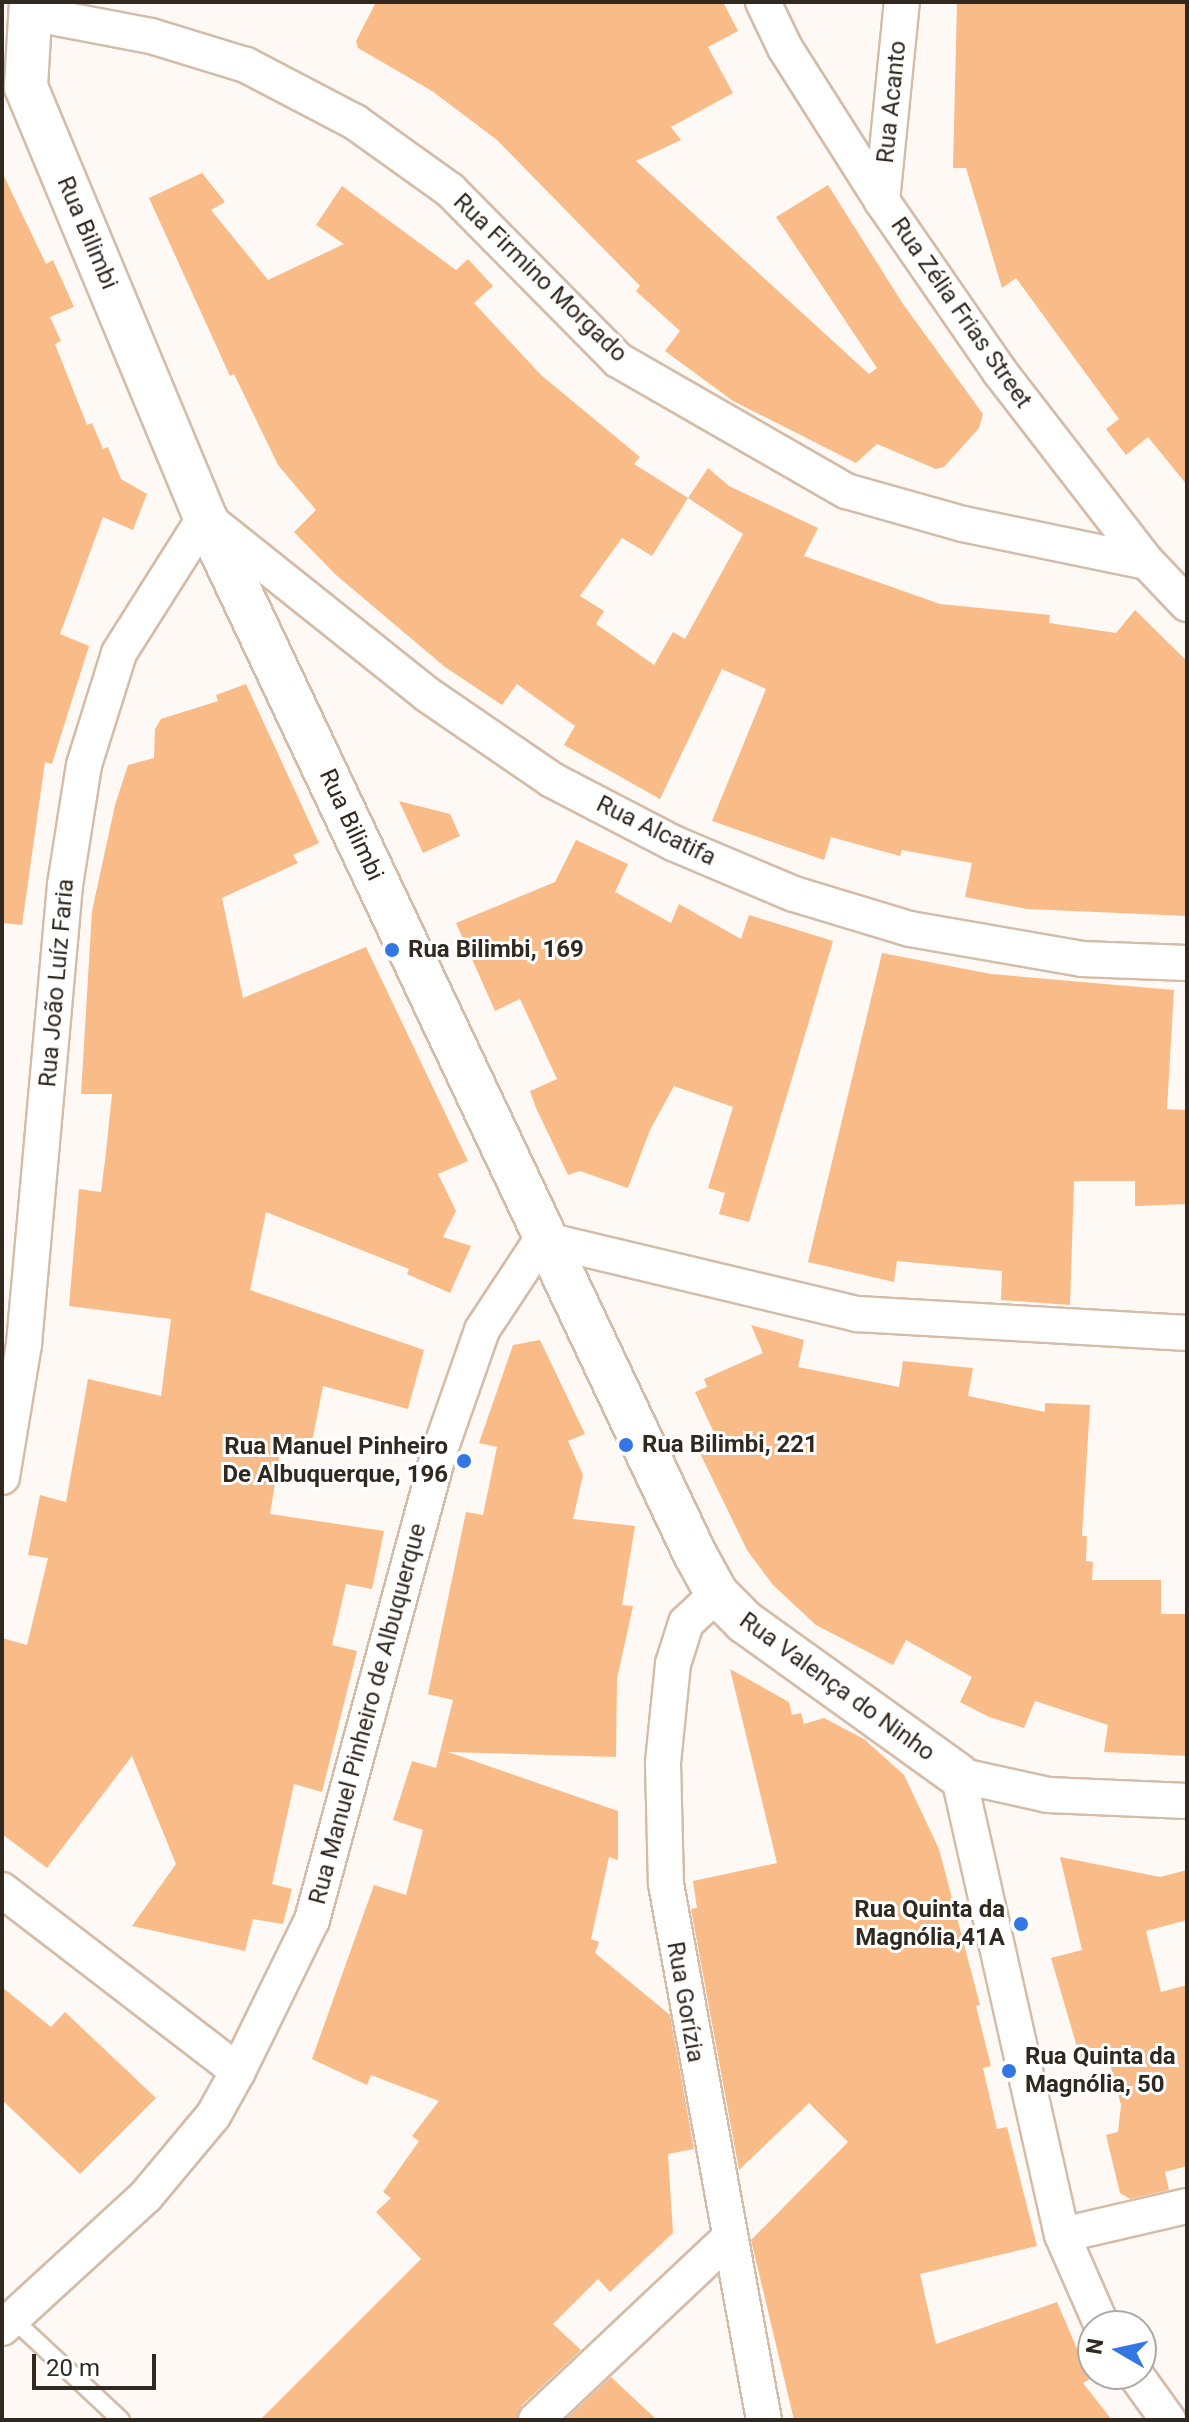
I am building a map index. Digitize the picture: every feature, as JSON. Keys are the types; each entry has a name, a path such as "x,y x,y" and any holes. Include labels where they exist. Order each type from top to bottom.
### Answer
{"street":[{"name":"Rua Zélia Frias Street","path":"763,2 785,48 882,201 1000,372 1147,562 1187,604"},
{"name":"Rua Acanto","path":"882,201 902,2"},
{"path":"14,88 31,8"},
{"name":"Rua Firmino Morgado","path":"31,8 151,36 246,65 355,122 450,190 618,360 846,491 963,524 1147,562"},
{"name":"Rua Bilimbi","path":"14,88 205,517 542,1239 695,1554"},
{"name":"Rua Alcatifa","path":"205,517 428,695 552,780 673,843 794,894 910,929 1082,959 1187,963"},
{"name":"Rua João Luíz Faria","path":"2,1477 24,1344 65,885 84,765 119,653 205,517"},
{"path":"542,1239 857,1314 1187,1333"},
{"name":"Rua Manuel Pinheiro de Albuquerque","path":"7,2323 146,2196 213,2116 238,2071 312,1920 439,1453 482,1330 542,1239"},
{"name":"Rua Valença do Ninho","path":"695,1554 717,1594 745,1622 958,1775"},
{"name":"Rua Gorízia","path":"717,1594 686,1623 677,1651 663,1763 666,1884 728,2239 764,2420"},
{"path":"1095,2310 1062,2235 958,1775 1048,1795 1187,1801"},
{"path":"2,1890 238,2071"},
{"path":"1062,2235 1187,2206"},
{"path":"536,2420 728,2239"},
{"path":"1146,2390 1168,2420"}],"lane":[{"path":"7,2323 121,2420"}],"building":[{"path":"376,2 723,2 738,31 708,47 733,93 671,127 681,140 636,161 869,374 877,368 776,217 828,185 903,304 983,414 979,428 944,467 936,469 877,444 856,463 733,401 665,351 680,331 636,291 640,286 497,140 432,91 358,48 356,41"},
{"path":"957,2 1187,2 1187,485 1148,437 1126,455 1106,429 1119,419 1016,278 1002,288 966,168 953,168"},
{"path":"2,172 46,264 53,260 74,307 50,317 61,341 55,344 87,425 92,423 103,449 108,447 121,479 147,494 133,530 103,517 60,634 89,646 52,764 45,762 22,925 2,923"},
{"path":"202,173 225,202 211,210 268,280 344,244 316,225 342,186 456,270 468,259 493,286 474,303 541,375 640,457 634,464 688,498 708,468 729,486 818,528 804,556 940,604 1050,615 1049,623 1116,633 1135,610 1187,661 1187,916 1027,909 965,897 972,863 902,850 900,856 831,837 824,860 712,821 766,689 722,669 660,799 564,745 575,726 517,684 502,705 445,667 336,575 294,532 316,510 278,465 234,374 230,376 149,198","holes":["688,498 743,534 685,639 673,632 654,665 596,624 604,611 580,596 622,538 652,556"]},
{"path":"246,684 319,843 293,855 298,863 222,898 243,998 366,947 468,1161 438,1174 456,1211 443,1237 471,1246 450,1293 407,1274 409,1269 266,1212 250,1290 424,1350 408,1409 323,1386 310,1452 281,1447 270,1514 384,1531 372,1589 346,1584 332,1645 357,1651 322,1792 294,1784 272,1884 292,1889 283,1924 253,1919 245,1951 132,1926 176,1864 132,1756 47,1868 2,1834 2,1638 27,1645 48,1558 28,1555 40,1495 66,1502 88,1379 161,1396 171,1319 69,1306 79,1189 101,1192 112,1094 81,1094 92,911 115,805 128,765 154,758 155,729 161,719 218,701 216,695"},
{"path":"399,801 450,814 460,836 423,853"},
{"path":"576,840 628,864 615,892 671,923 679,904 741,939 749,915 833,941 749,1222 719,1214 725,1193 708,1188 733,1107 674,1086 650,1130 628,1188 580,1171 568,1175 536,1108 530,1091 557,1079 520,999 495,1011 456,923 555,882"},
{"path":"882,953 991,974 1174,990 1167,1109 1187,1110 1187,1204 1135,1206 1135,1181 1074,1181 1070,1305 1001,1300 1002,1271 897,1261 894,1282 808,1262"},
{"path":"751,1325 804,1340 798,1367 899,1387 903,1361 973,1368 968,1396 1045,1412 1045,1403 1090,1405 1082,1536 1087,1536 1086,1561 1093,1562 1092,1580 1161,1580 1161,1614 1187,1614 1187,1756 1104,1752 1108,1725 1035,1701 1024,1728 989,1717 960,1702 972,1677 906,1640 893,1665 816,1625 773,1585 747,1550 696,1445 716,1437 695,1392 707,1387 704,1379 763,1353"},
{"path":"540,1340 585,1434 568,1441 583,1475 573,1519 635,1526 622,1605 633,1606 617,1679 616,1757 448,1752 618,1811 618,1860 609,1857 591,1939 599,1942 595,1953 670,2015 694,2149 668,2154 673,2233 610,2292 598,2279 553,2324 581,2350 522,2405 517,2420 260,2420 421,2259 376,2212 391,2198 383,2192 419,2141 412,2136 439,2101 371,2075 367,2085 312,2059 374,1885 406,1895 423,1830 393,1820 412,1761 436,1768 453,1700 428,1694 466,1512 483,1515 497,1447 479,1443 513,1345"},
{"path":"730,1669 789,1702 792,1715 801,1713 804,1724 824,1718 864,1739 904,1775 939,1849 980,2005 976,2006 991,2066 983,2068 997,2129 1007,2127 1037,2246 920,2274 936,2344 1057,2302 1077,2349 1077,2390 1088,2390 1112,2420 794,2420 751,2240 848,2142 809,2103 739,2170 691,1909 697,1908 693,1881 777,1863"},
{"path":"1060,1857 1160,1877 1187,1870 1187,1920 1146,1931 1161,1992 1187,1985 1187,2166 1165,2172 1169,2190 1130,2199 1120,2193 1106,2135 1118,2132 1121,2105 1108,2057 1082,2064 1051,1958 1082,1950"},
{"path":"2,1987 51,2027 65,2012 156,2098 80,2174 2,2100"},
{"path":"611,2377 657,2420 565,2420"}],"place":[{"name":"Rua Bilimbi, 169","path":"392,950"},
{"name":"Rua Bilimbi, 221","path":"626,1445"},
{"name":"Rua Manuel Pinheiro De Albuquerque, 196","path":"464,1461"},
{"name":"Rua Quinta da Magnólia,41A","path":"1021,1924"},
{"name":"Rua Quinta da Magnólia, 50","path":"1009,2071"}]}
